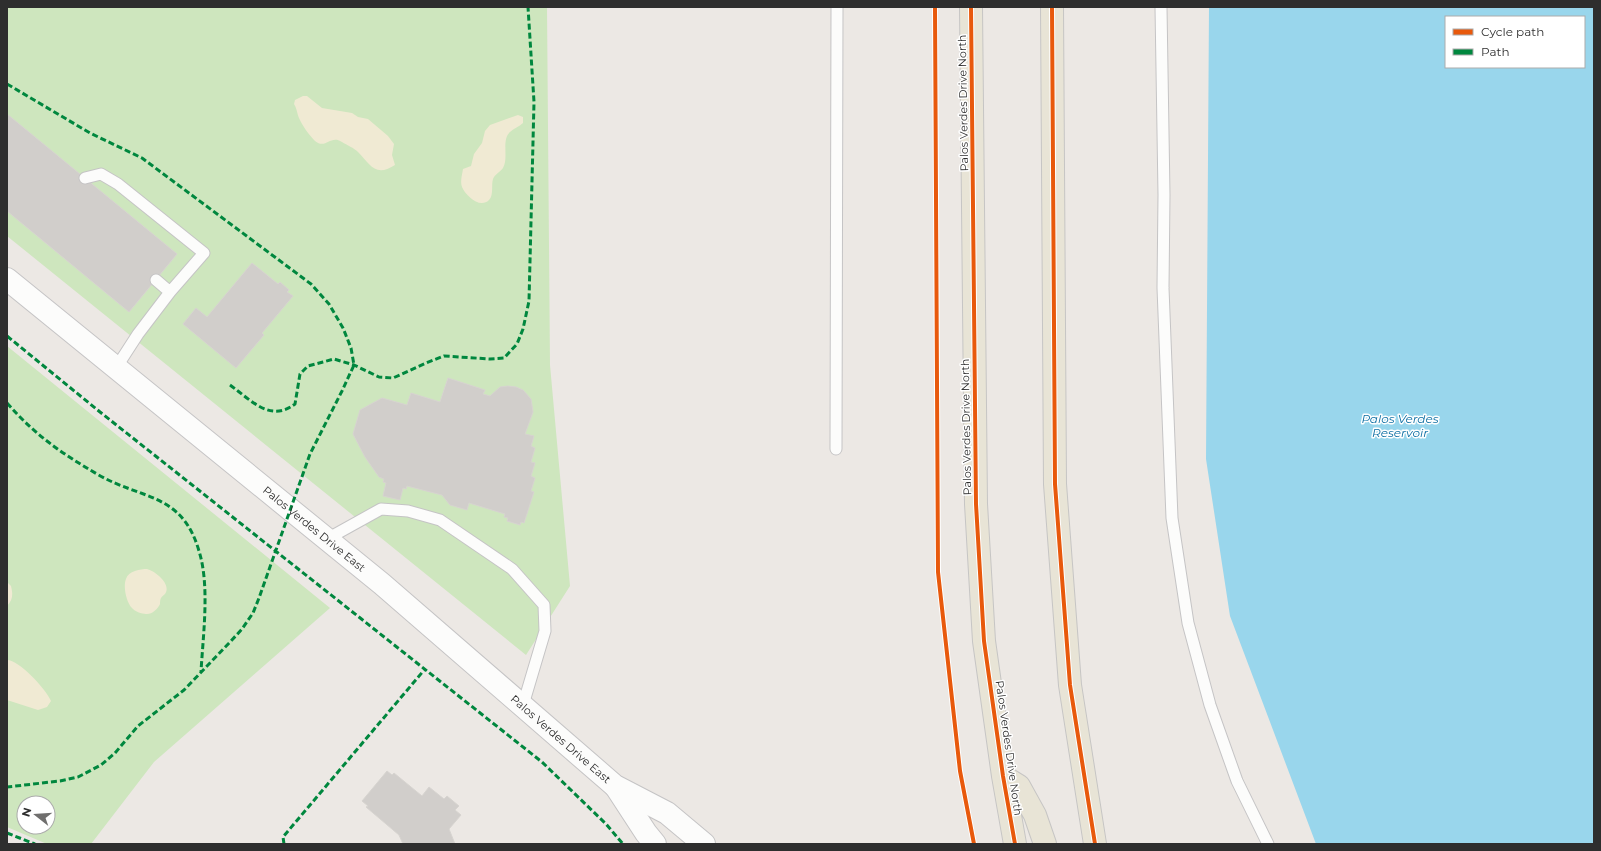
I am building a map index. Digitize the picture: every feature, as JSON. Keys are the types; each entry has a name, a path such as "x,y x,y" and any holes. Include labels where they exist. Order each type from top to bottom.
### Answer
{"main road":[{"name":"Palos Verdes Drive North","path":"971,7 976,504 984,641 1003,776 1015,844"},
{"path":"1052,7 1055,484 1070,685 1095,844"},
{"name":"Palos Verdes Drive East","path":"7,279 382,584 615,786 667,813 704,844"},
{"path":"1003,776 1019,786 1035,815 1045,844"},
{"name":"Palos Verdes Drive East","path":"615,786 655,844"}],"lane":[{"path":"836,449 837,7"},
{"path":"1161,7 1164,194 1163,288 1172,518 1188,623 1210,705 1237,781 1268,844"},
{"path":"84,178 101,174 118,184 204,253 170,292 138,334 116,368"},
{"path":"156,280 170,292"},
{"path":"327,539 381,509 408,511 440,520 512,569 544,605 545,630 523,705"}],"green space":[{"path":"7,7 547,7 550,365 570,586 526,655 7,236"},
{"path":"7,346 330,608 154,762 91,844 47,844 26,835 56,835 56,795 16,795 16,831 7,827"}],"sand":[{"path":"303,96 307,96 322,108 352,113 358,117 368,119 388,136 394,144 392,155 395,165 388,169 378,170 370,165 356,151 338,140 322,144 315,141 302,124 294,104 295,100"},
{"path":"518,115 523,117 523,123 507,135 505,144 505,164 493,179 491,198 482,203 478,202 467,194 461,185 463,169 471,166 474,154 482,143 485,131 490,125"},
{"path":"147,569 162,578 167,590 160,600 158,608 152,613 148,614 138,612 132,608 125,590 125,582 129,574 138,570"},
{"path":"7,582 11,586 12,594 7,606"},
{"path":"7,660 12,661 25,670 44,690 51,701 47,707 38,710 7,700"}],"water":[{"name":"Palos Verdes Reservoir","path":"1209,7 1594,7 1594,844 1316,844 1230,616 1206,459"}],"building":[{"path":"7,114 177,254 129,312 7,211"},
{"path":"252,263 278,284 280,282 289,290 287,292 293,296 262,333 264,335 236,368 183,324 196,308 207,317"},
{"path":"448,378 485,390 483,394 490,396 500,387 516,387 523,390 531,399 533,412 525,434 534,436 531,446 535,448 531,462 535,463 531,476 535,478 531,491 534,492 524,523 521,522 520,525 507,521 508,518 504,517 505,514 469,503 467,510 450,505 442,495 407,486 406,489 403,488 400,500 383,496 386,483 383,482 384,479 379,477 365,457 353,434 360,410 382,398 407,405 411,393 440,402"},
{"path":"387,771 392,775 394,773 422,796 429,787 444,799 447,796 459,806 455,810 461,815 449,829 455,844 403,844 399,835 366,807 368,806 362,801"}],"marked path":[{"path":"230,385 253,403 269,410 277,411 286,409 295,404 300,374 308,366 334,359 354,365 379,377 393,378 444,356 490,359 504,358 517,344 523,329 529,301 534,102 528,7"},
{"path":"7,84 90,133 142,158 311,284 329,304 343,328 351,348 354,365 310,454 259,598 253,613 242,629 184,690 138,726 115,753 101,765 78,777 60,781 7,787"},
{"path":"7,336 100,412 542,762 606,824 623,844"},
{"path":"7,403 38,434 72,459 113,482 158,500 171,508 182,518 192,532 199,551 204,579 205,611 201,672"},
{"path":"284,844 283,837 425,669"},
{"path":"7,833 35,844"}],"cycle path":[{"path":"935,7 938,572 960,771 974,844"},
{"path":"971,7 976,504 984,641 1003,776 1015,844"},
{"path":"1052,7 1055,484 1070,685 1095,844"}]}
